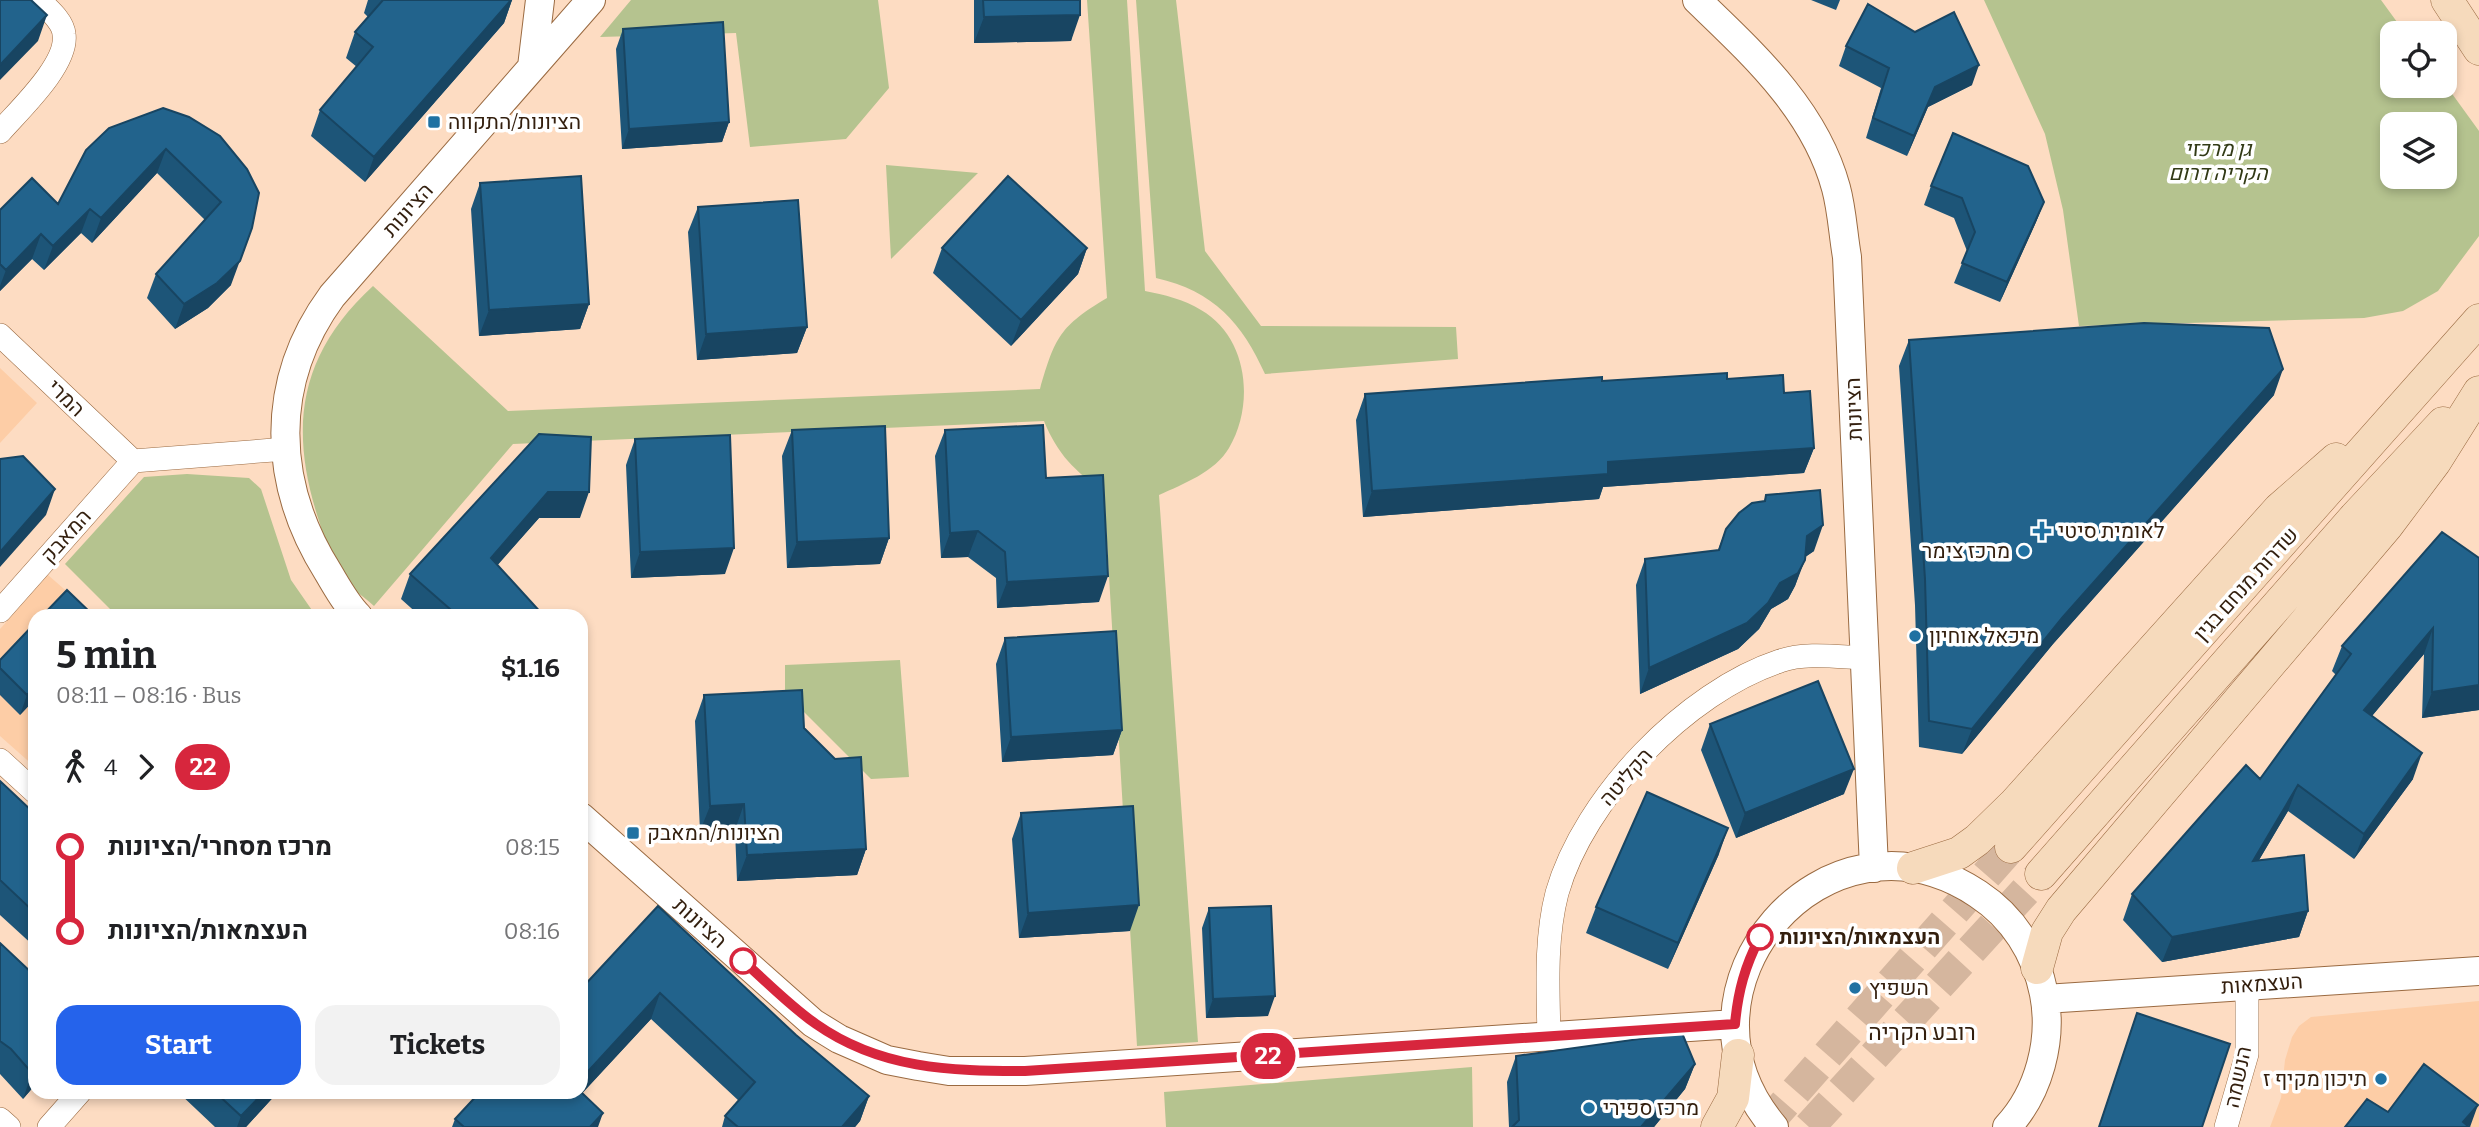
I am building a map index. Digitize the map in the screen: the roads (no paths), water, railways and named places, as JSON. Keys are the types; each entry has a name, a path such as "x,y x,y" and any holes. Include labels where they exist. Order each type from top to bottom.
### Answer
{"main road":[{"path":"2447,0 2479,29"},
{"path":"2447,0 2479,49"},
{"name":"שדרות מנחם בגין","path":"2011,847 2479,320"},
{"name":"שדרות מנחם בגין","path":"2041,874 2356,517 2479,384"},
{"path":"2037,968 2047,932 2061,910 2387,526 2435,463 2479,392"},
{"path":"1913,868 1959,853 1977,840 2015,803 2279,509 2318,473 2399,411"},
{"path":"1717,1127 1732,1098 1736,1039"}],"street":[{"path":"0,132 62,57 65,33 53,14 38,0"},
{"path":"531,70 539,29 540,0"},
{"name":"הציונות","path":"353,609 310,543 296,508 288,474 287,449 288,394 293,369 315,319 591,0"},
{"name":"הציונות","path":"1697,0 1754,54 1788,95 1820,145 1836,188 1847,257 1874,868"},
{"path":"1716,0 1728,30"},
{"name":"המרי","path":"0,335 133,461"},
{"path":"133,461 287,449"},
{"name":"המאבק","path":"0,611 133,461"},
{"name":"הקליטה","path":"1549,1037 1549,960 1558,892 1578,843 1604,798 1642,755 1693,710 1733,682 1781,660 1805,657 1865,658"},
{"path":"0,760 28,786"},
{"name":"הציונות","path":"588,823 813,1023 839,1039 887,1060 949,1071 1025,1071 1549,1037 1736,1039"},
{"path":"1774,1127 1762,1112 1747,1084 1736,1039 1737,993 1746,964 1760,937 1780,913 1803,894 1830,879 1874,868 1913,868 1953,880 1989,901 2008,920 2037,968 2045,999 2044,1050 2028,1099 2007,1127"},
{"name":"העצמאות","path":"2045,999 2479,971"},
{"name":"הנשמה","path":"2226,1127 2247,1054 2247,985"},
{"path":"49,1127 74,1099"},
{"path":"0,1119 9,1127"}],"tunnel":[{"path":"1764,1127 2011,847"},
{"path":"1809,1127 2041,874"}],"place":[{"name":"הציונות/התקווה","path":"434,122"},
{"name":"לאומית סיטי","path":"2042,531"},
{"name":"מרכז צימר","path":"2024,551"},
{"name":"מיכאל אוחיון","path":"1915,636"},
{"name":"הציונות/המאבק","path":"633,833"},
{"name":"העצמאות/הציונות","path":"1760,937"},
{"name":"השפיץ","path":"1855,988"},
{"name":"תיכון מקיף ז","path":"2381,1079"},
{"name":"מרכז ספירי","path":"1589,1108"}],"district":[{"name":"רובע הקריה","path":"1922,1032"}],"park label":[{"name":"גן מרכזי הקריה דרום","path":"2218,161"}]}
